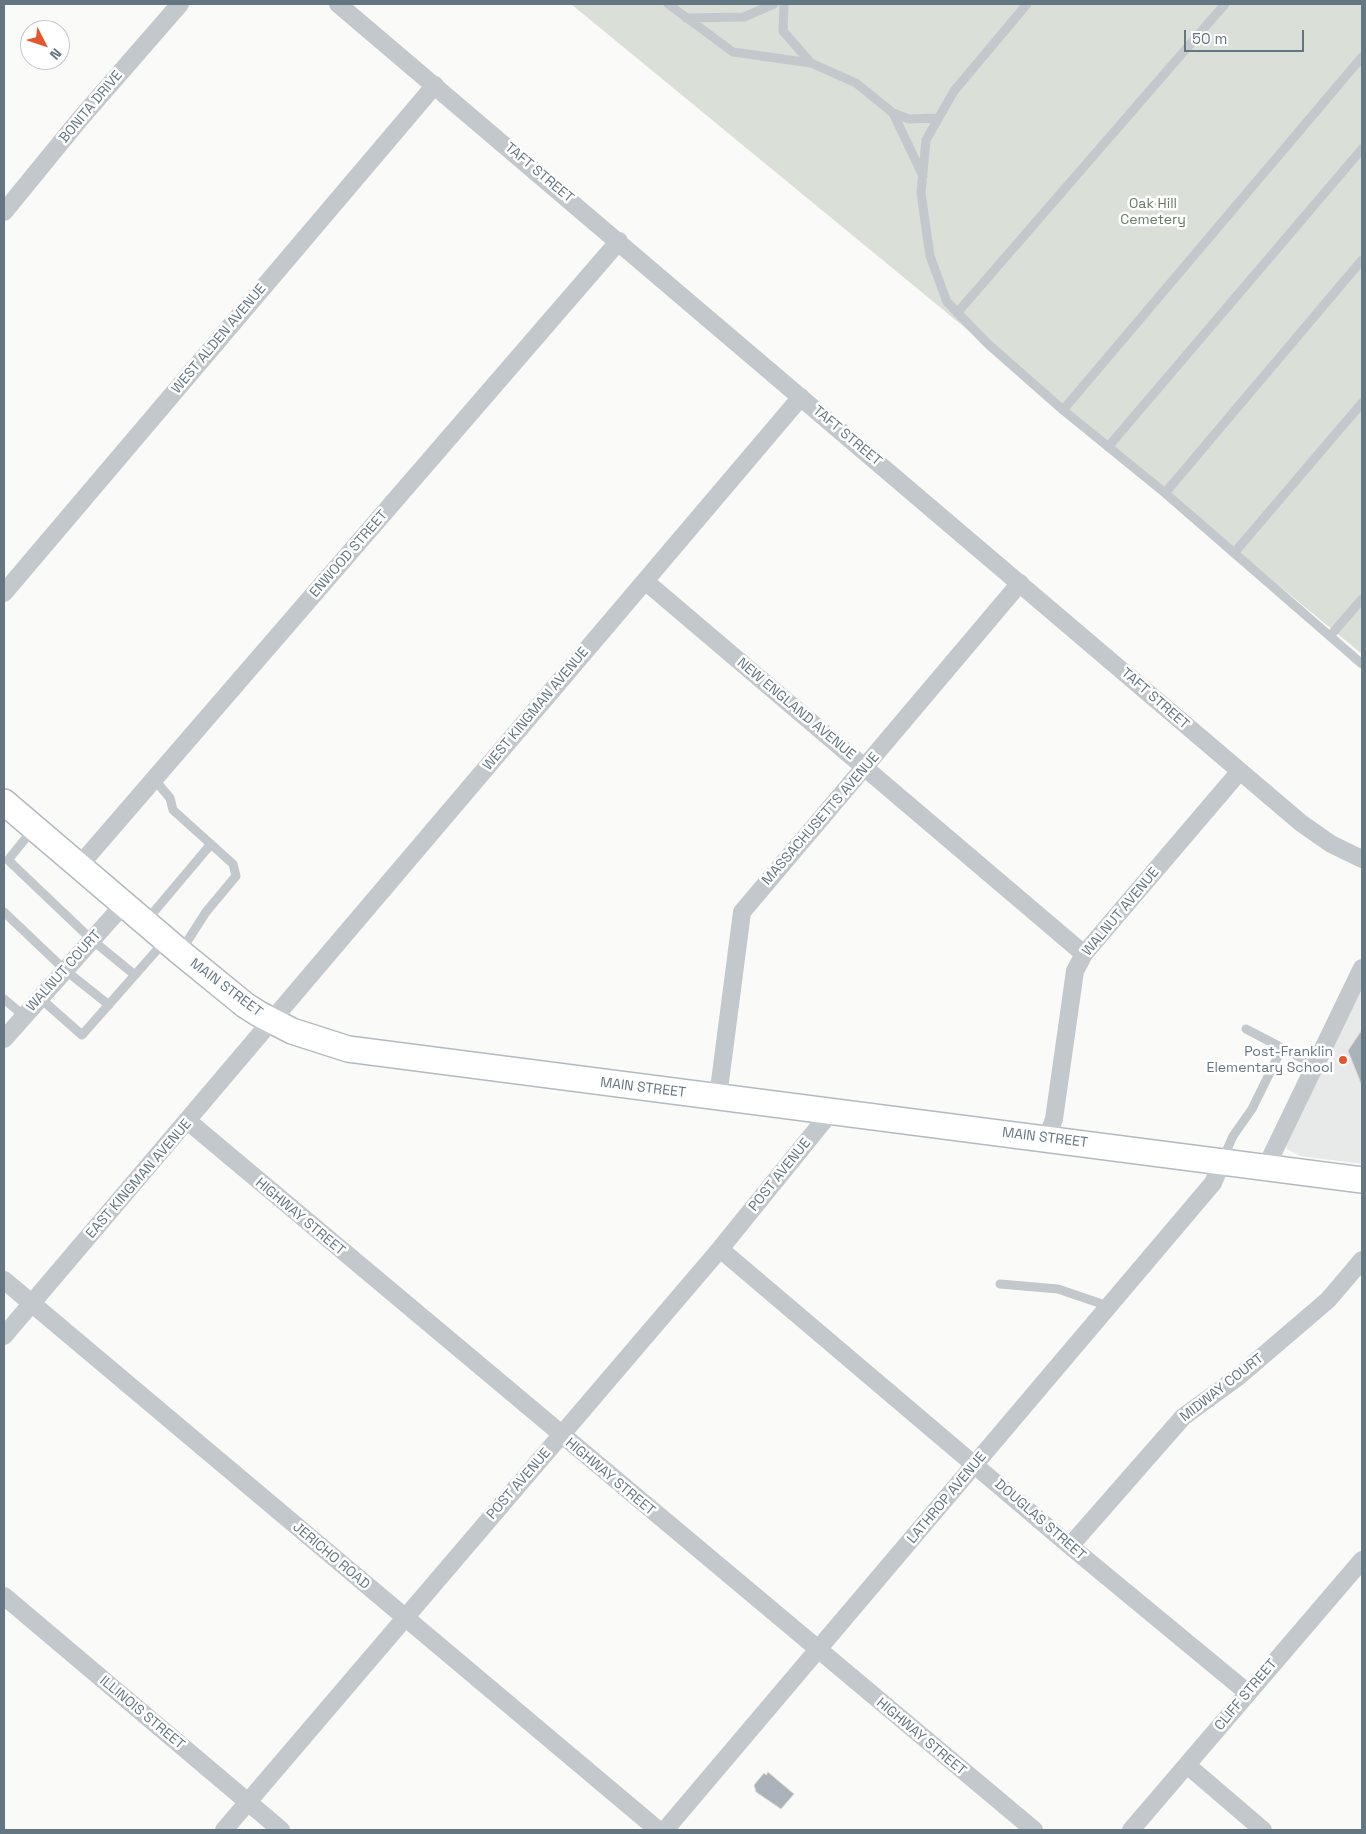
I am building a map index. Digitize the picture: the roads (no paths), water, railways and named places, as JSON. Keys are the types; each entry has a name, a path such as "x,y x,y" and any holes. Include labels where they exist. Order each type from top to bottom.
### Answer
{"street":[{"name":"BONITA DRIVE","path":"4,212 80,119 180,4"},
{"name":"TAFT STREET","path":"338,4 1308,828 1331,844 1362,859"},
{"name":"WEST ALDEN AVENUE","path":"4,593 435,85"},
{"name":"ENWOOD STREET","path":"79,866 619,241"},
{"name":"WEST KINGMAN AVENUE","path":"272,1022 801,397"},
{"name":"NEW ENGLAND AVENUE","path":"645,581 1084,954"},
{"name":"MASSACHUSETTS AVENUE","path":"718,1098 742,912 1020,583"},
{"name":"WALNUT AVENUE","path":"1047,1138 1054,1119 1076,971 1084,954 1240,771"},
{"name":"MAIN STREET","path":"4,802 245,1005 272,1022 292,1031 348,1049 830,1113 1047,1138 1362,1180"},
{"name":"WALNUT COURT","path":"4,1039 124,904"},
{"path":"1266,1167 1315,1065 1360,980"},
{"name":"EAST KINGMAN AVENUE","path":"4,1336 189,1122 272,1022"},
{"name":"POST AVENUE","path":"224,1830 720,1249 830,1113"},
{"name":"HIGHWAY STREET","path":"189,1122 561,1436 1034,1830"},
{"name":"LATHROP AVENUE","path":"666,1830 1213,1182 1222,1162"},
{"name":"DOUGLAS STREET","path":"720,1249 1070,1546 1248,1693"},
{"name":"MIDWAY COURT","path":"1070,1546 1183,1417 1238,1377 1328,1300 1362,1260"},
{"name":"JERICHO ROAD","path":"4,1280 31,1305 658,1830"},
{"name":"CLIFF STREET","path":"1131,1830 1362,1560"},
{"name":"ILLINOIS STREET","path":"4,1596 281,1830"},
{"path":"1187,1765 1263,1830"}],"lane":[{"path":"668,4 732,52 811,63 856,83 893,114 909,119 938,118"},
{"path":"686,18 744,17 774,4"},
{"path":"784,4 783,30 811,63"},
{"path":"1027,4 954,91 926,140 921,192 930,256 947,302 988,344 1362,664"},
{"path":"957,313 1225,4"},
{"path":"1064,410 1362,57"},
{"path":"893,114 923,176"},
{"path":"1108,447 1362,149"},
{"path":"1165,494 1362,260"},
{"path":"1234,553 1362,403"},
{"path":"1330,636 1362,599"},
{"path":"40,998 82,1035 135,975 173,946 206,912 236,876 233,864 173,810 170,798 154,778"},
{"path":"34,828 6,862 92,940 135,975"},
{"path":"145,922 211,844"},
{"path":"4,912 65,970 109,1005"},
{"path":"4,999 24,1016"},
{"path":"1246,1029 1315,1065"},
{"path":"1222,1162 1233,1136 1252,1109 1282,1048"},
{"path":"1000,1284 1058,1289 1108,1306"}],"place":[{"name":"Post-Franklin Elementary School","path":"1343,1060"}],"park label":[{"name":"Oak Hill Cemetery","path":"1153,212"}]}
